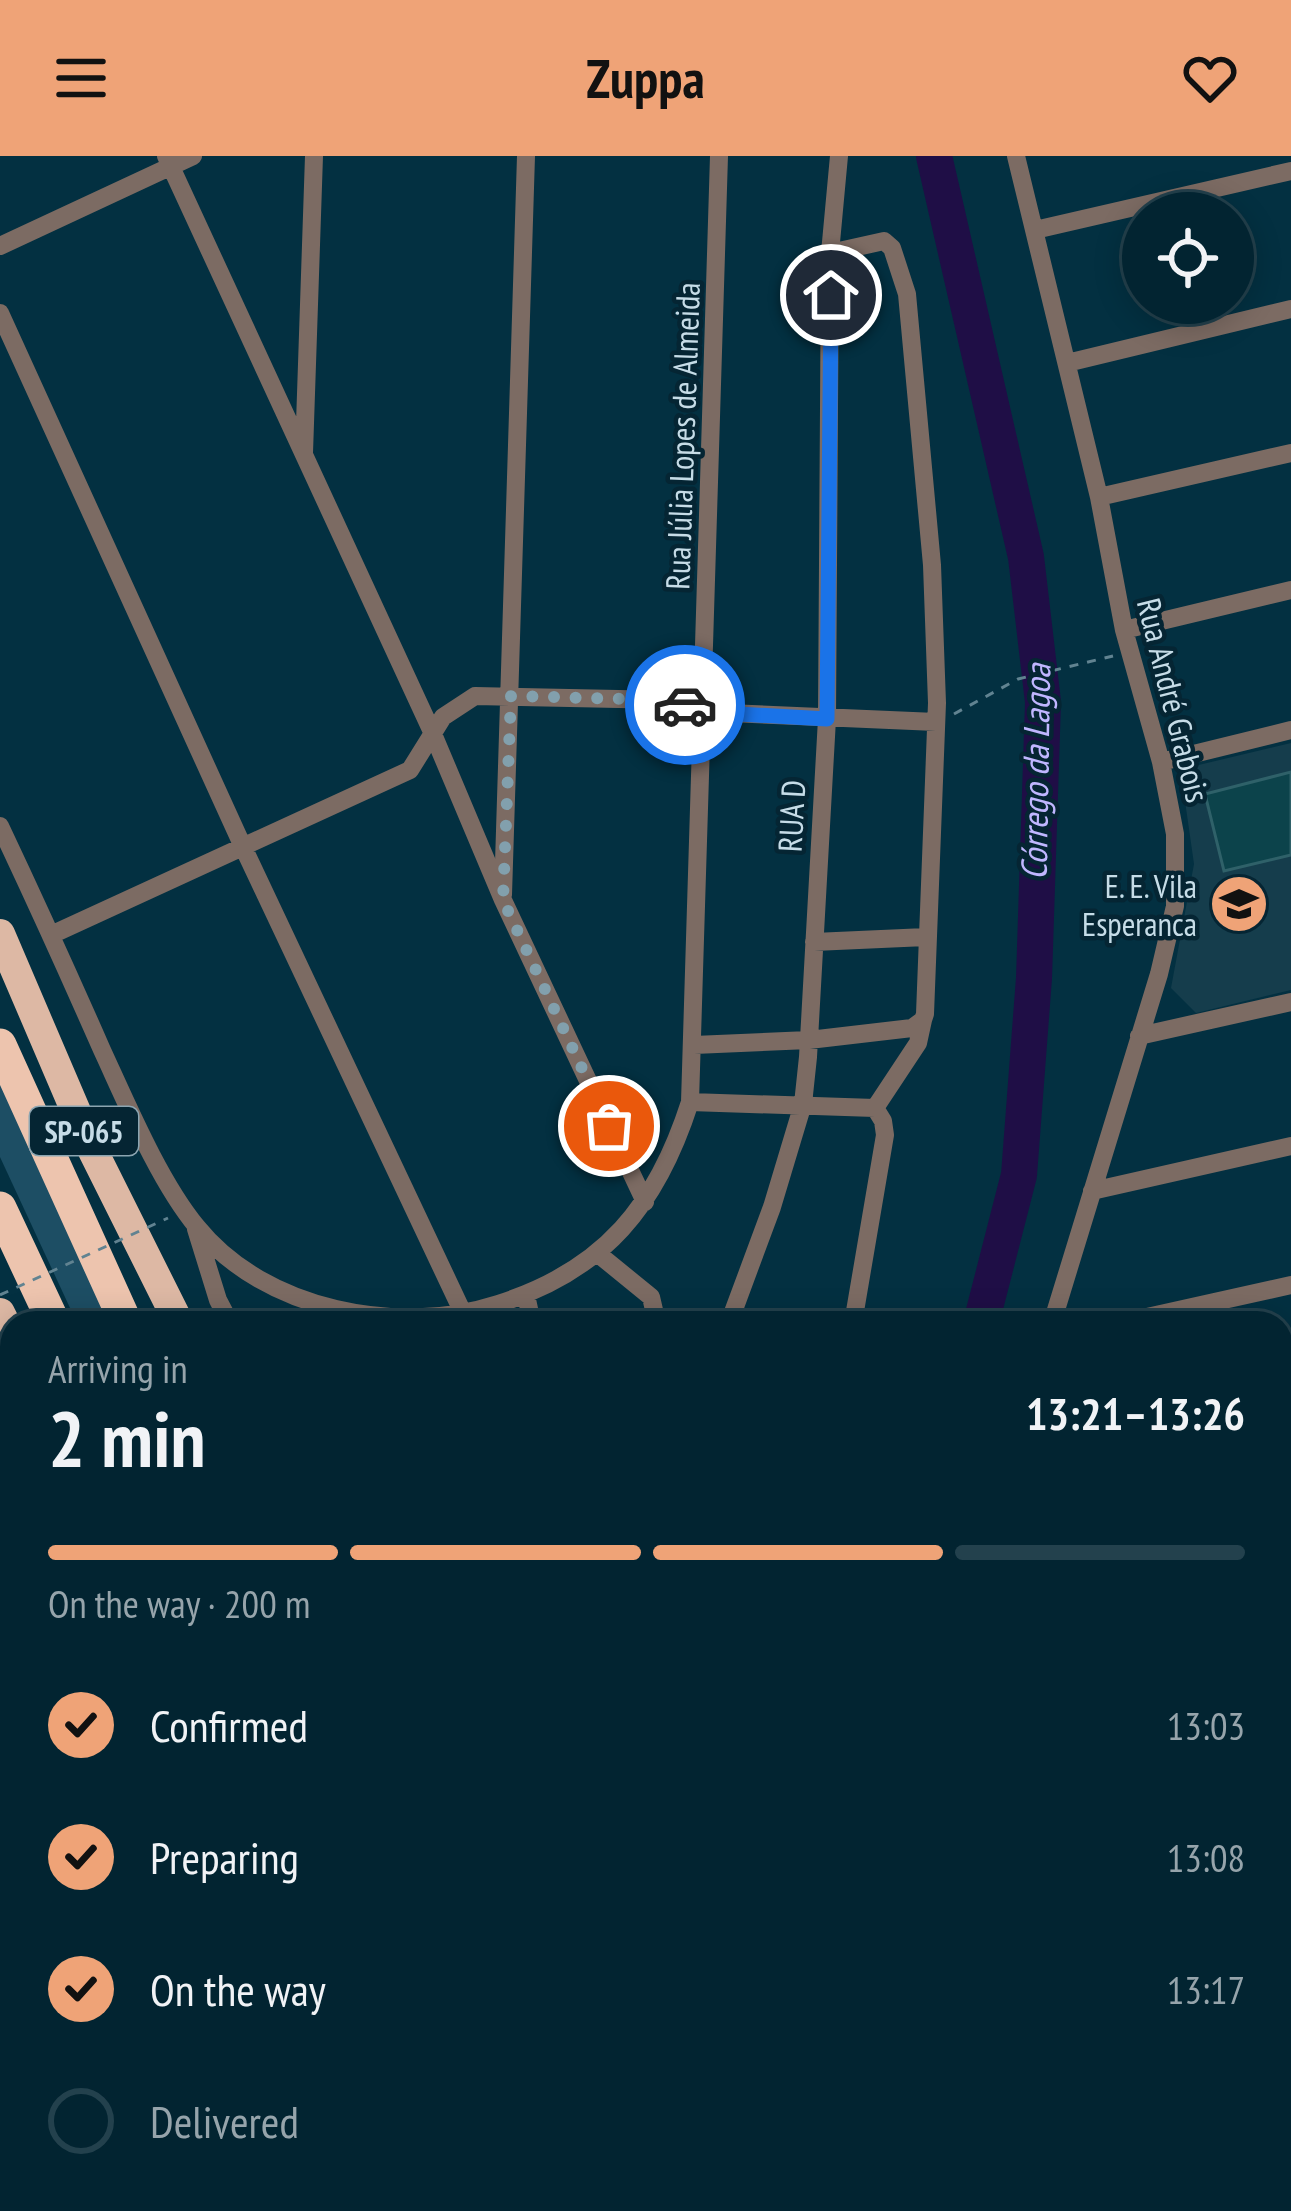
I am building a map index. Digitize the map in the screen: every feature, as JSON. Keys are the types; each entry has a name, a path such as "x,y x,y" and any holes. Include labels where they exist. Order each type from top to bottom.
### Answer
{"highway":[{"name":"SP-065","path":"0,934 92,1149 172,1311"},
{"name":"SP-065","path":"0,1045 122,1311"},
{"path":"0,1208 48,1311"}],"street":[{"path":"0,246 169,161 193,156"},
{"path":"304,458 314,156"},
{"path":"503,900 526,156"},
{"name":"Rua Júlia Lopes de Almeida","path":"470,1311 526,1294 597,1253 645,1202 672,1158 690,1102 719,156"},
{"name":"RUA D","path":"733,1311 772,1208 802,1104 808,1040 827,719 830,253 839,156"},
{"name":"Rua André Grabois","path":"1016,156 1175,834 1175,906 1056,1311"},
{"path":"169,161 645,1202"},
{"path":"1035,230 1291,171"},
{"path":"830,253 884,241 892,248 907,294 932,565 936,722 923,1020 918,1043 875,1108"},
{"path":"1067,363 1291,310"},
{"path":"0,313 244,849 462,1311"},
{"path":"268,380 306,378"},
{"path":"1099,497 1291,453"},
{"path":"1124,630 1291,590"},
{"path":"51,935 410,770 443,717 475,696 668,700 704,712 936,722"},
{"path":"1161,762 1291,730"},
{"path":"0,826 135,1124 195,1225 225,1311"},
{"path":"814,941 926,937"},
{"path":"1139,1036 1291,1003"},
{"path":"694,1045 808,1040 913,1028 923,1020"},
{"path":"690,1102 875,1108"},
{"path":"855,1311 885,1135 875,1108"},
{"path":"1092,1191 1291,1146"},
{"name":"Rua Júlia Lopes de Almeida","path":"195,1225 222,1253 252,1272 303,1298 349,1311"},
{"path":"597,1253 651,1297 654,1311"},
{"path":"227,1311 226,1291 232,1282 252,1272"},
{"path":"1207,1311 1291,1285"},
{"path":"526,1294 530,1311"}],"path":[{"path":"936,722 1018,679 1130,652"},
{"path":"0,1295 168,1218"}],"shaded area":[{"name":"E. E. Vila Esperanca","path":"1291,743 1291,990 1196,1013 1171,988 1194,864 1185,801 1186,768"},
{"path":"0,1076 107,1311 71,1311 0,1157"}],"building":[{"path":"1291,772 1291,855 1224,871 1205,794"}],"waterway":[{"name":"Córrego da Lagoa","path":"934,156 1026,557 1043,702 1034,978 1019,1175 984,1311"}],"way so far":[{"path":"609,1126 503,900 511,696 668,700 685,705"}],"place":[{"name":"E. E. Vila Esperanca","path":"1239,904"}],"route":[{"path":"685,705 704,712 827,719 831,295"}]}
